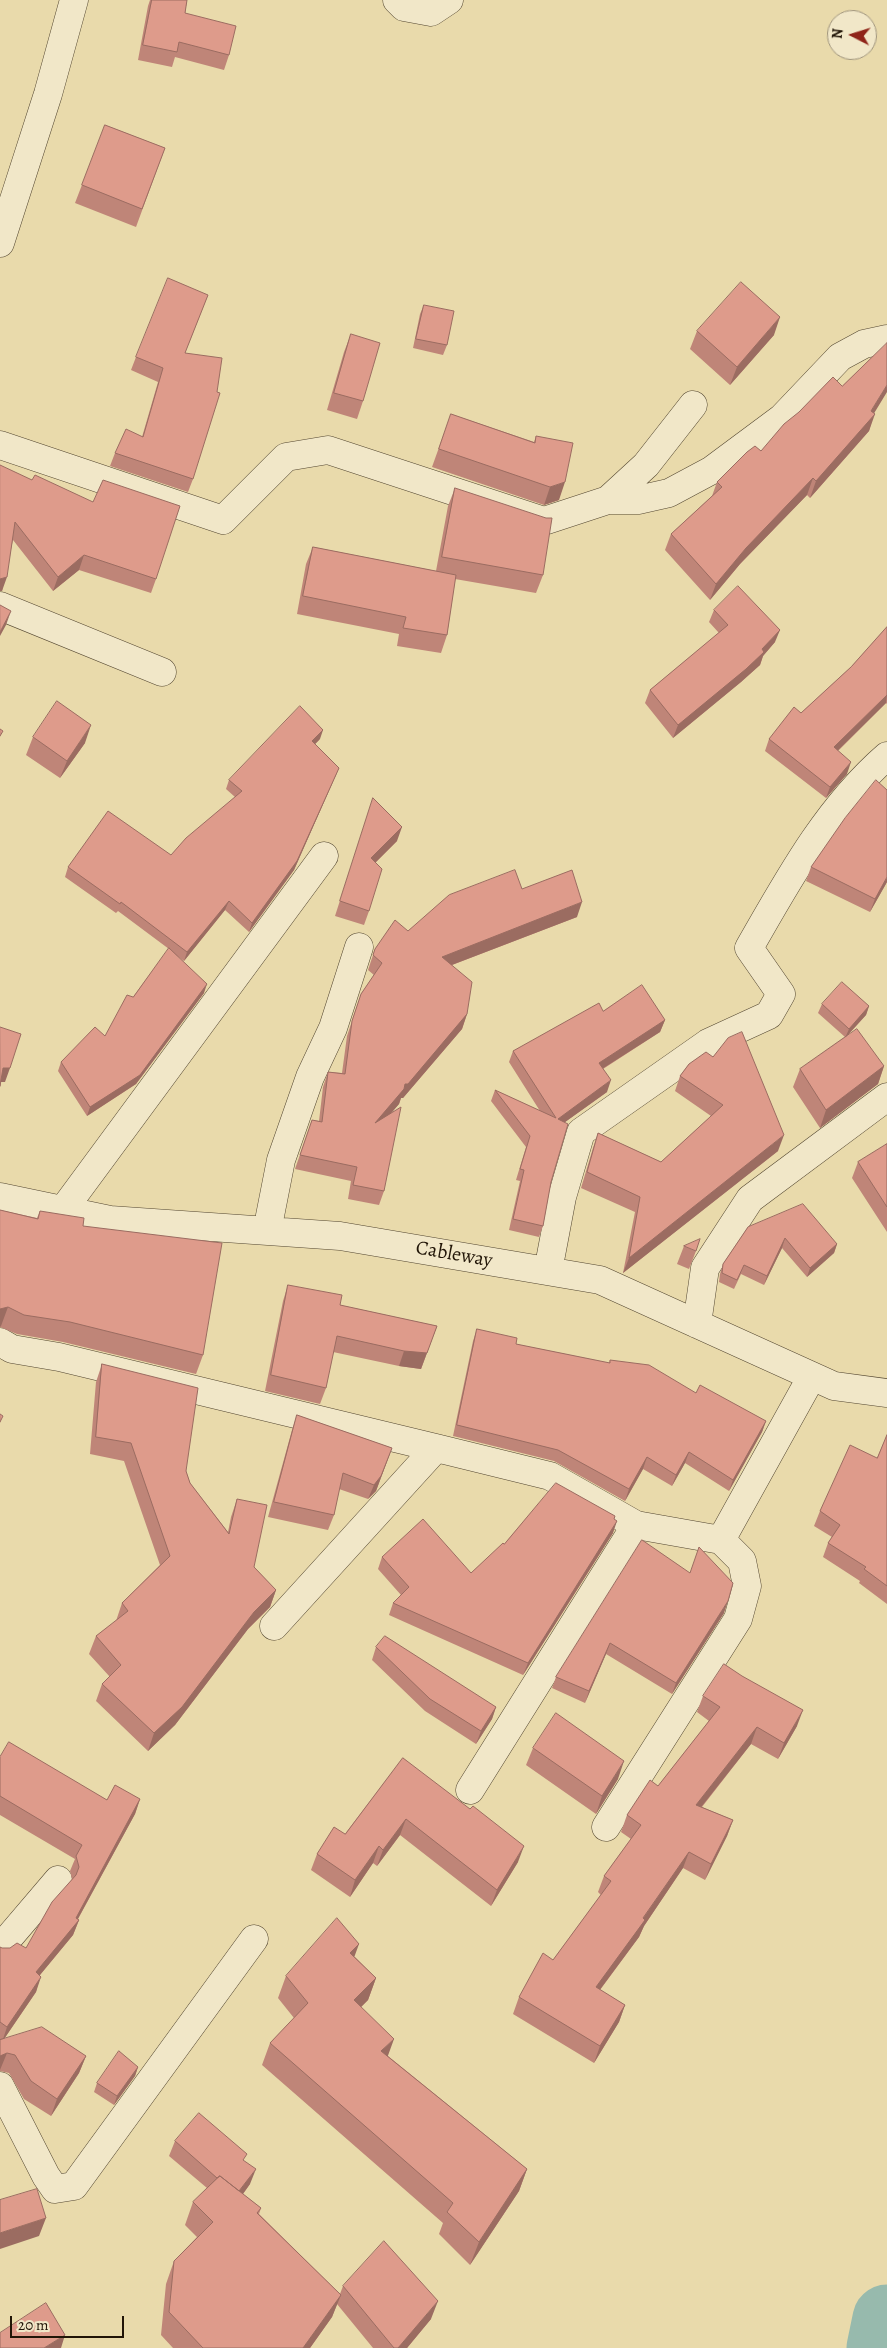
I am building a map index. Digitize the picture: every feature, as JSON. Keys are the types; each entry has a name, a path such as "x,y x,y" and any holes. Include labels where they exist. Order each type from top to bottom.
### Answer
{"street":[{"path":"0,243 48,94 74,0"},
{"path":"397,0 404,7 431,12 449,0"},
{"path":"0,445 223,520 286,457 328,450 544,521 608,500 638,500 669,493 712,470 782,418 840,357 864,344 887,339"},
{"path":"608,500 646,465 693,406"},
{"path":"0,606 162,672"},
{"path":"548,1271 562,1197 581,1132 708,1043 769,1015 781,994 749,948 792,872 857,783 887,756"},
{"path":"63,1210 324,856"},
{"path":"267,1231 281,1160 310,1077 333,1028 359,947"},
{"path":"697,1324 705,1268 750,1199 887,1098"},
{"name":"Cableway","path":"0,1198 110,1220 340,1236 600,1280 834,1386 887,1393"},
{"path":"0,1342 12,1349 59,1357 550,1476 636,1525 721,1540 742,1561 744,1569 747,1586 738,1619 606,1827"},
{"path":"721,1540 812,1376"},
{"path":"274,1626 436,1448"},
{"path":"470,1790 636,1525"},
{"path":"0,1948 58,1880"},
{"path":"0,2086 55,2190 74,2186 254,1940"}],"building":[{"path":"152,0 187,0 185,13 236,26 229,55 179,42 177,52 143,45"},
{"path":"105,125 165,148 142,209 82,185"},
{"path":"168,278 208,295 185,353 222,358 217,392 220,393 193,479 115,453 126,429 143,437 163,368 136,357"},
{"path":"741,282 780,317 737,367 697,331"},
{"path":"424,305 454,311 447,345 416,339"},
{"path":"351,334 380,343 363,401 334,393"},
{"path":"887,343 887,385 871,411 875,414 816,481 813,478 746,548 716,584 671,534 722,487 717,482 747,452 755,446 761,451 784,424 799,412 833,377 842,386"},
{"path":"451,414 535,443 536,436 573,443 565,482 550,487 439,449"},
{"path":"0,465 32,480 35,475 93,502 103,480 180,506 156,579 84,555 58,577 15,522 7,577 0,579"},
{"path":"455,488 546,518 552,518 543,575 442,557"},
{"path":"313,547 456,575 447,635 403,628 406,617 303,596"},
{"path":"738,586 780,630 762,649 764,652 746,669 678,725 650,690 728,625 714,610"},
{"path":"0,605 11,611 0,632"},
{"path":"887,627 887,695 834,747 851,762 830,787 769,739 794,707 801,713 851,667"},
{"path":"57,701 91,725 67,761 33,737"},
{"path":"300,706 323,730 312,741 339,768 297,861 252,923 229,901 187,952 121,902 120,904 68,867 108,811 171,855 186,838 242,791 229,780"},
{"path":"876,780 887,790 887,877 875,899 811,867 845,818"},
{"path":"373,798 402,827 371,858 382,869 369,911 340,901"},
{"path":"515,870 522,889 572,870 582,902 442,957 472,982 467,1014 408,1084 405,1084 404,1089 375,1123 401,1107 384,1191 353,1185 357,1167 300,1155 312,1120 322,1122 328,1072 345,1074 352,1021 361,994 382,963 373,955 395,920 408,931 449,895"},
{"path":"169,948 207,984 140,1075 90,1107 61,1062 95,1027 105,1036 127,995 133,997"},
{"path":"842,982 869,1006 849,1029 822,1004"},
{"path":"642,985 665,1020 599,1063 611,1080 558,1119 568,1124 551,1182 543,1226 513,1219 524,1170 520,1169 530,1136 495,1090 556,1118 513,1051 599,1003 603,1011"},
{"path":"0,1027 21,1034 10,1068 3,1068 0,1086"},
{"path":"857,1029 884,1066 826,1110 800,1069"},
{"path":"742,1032 784,1135 629,1258 640,1197 587,1172 598,1133 661,1162 723,1105 680,1076 689,1064 706,1052 713,1057 728,1038"},
{"path":"887,1144 887,1207 858,1162"},
{"path":"803,1204 837,1244 810,1268 785,1238 767,1276 744,1265 737,1280 722,1273 723,1264 748,1227"},
{"path":"0,1210 38,1219 40,1211 84,1218 83,1226 222,1243 203,1355 70,1322 24,1315 8,1307 0,1309"},
{"path":"700,1239 696,1251 684,1246"},
{"path":"288,1285 342,1295 340,1305 437,1326 427,1353 404,1351 337,1336 326,1388 271,1375"},
{"path":"477,1329 517,1338 516,1344 610,1363 610,1360 649,1365 696,1393 700,1385 766,1421 733,1480 689,1452 676,1475 647,1457 629,1489 558,1450 457,1425"},
{"path":"102,1364 198,1388 186,1471 190,1483 229,1534 237,1499 267,1505 254,1567 276,1590 254,1612 182,1707 154,1733 102,1684 121,1665 96,1636 128,1611 122,1603 170,1556 131,1443 96,1437"},
{"path":"297,1415 392,1448 381,1476 374,1485 343,1473 334,1515 274,1502"},
{"path":"887,1435 887,1586 864,1569 866,1567 828,1543 840,1525 820,1511 850,1445 877,1458"},
{"path":"556,1483 615,1516 614,1519 617,1521 528,1663 393,1603 409,1587 382,1557 423,1519 471,1573 504,1544"},
{"path":"642,1540 690,1573 699,1547 733,1583 728,1601 676,1683 610,1643 589,1691 556,1677"},
{"path":"385,1636 496,1707 481,1731 430,1699 376,1647"},
{"path":"724,1664 803,1710 784,1743 757,1727 696,1805 733,1820 711,1864 689,1852 643,1918 645,1920 596,1987 625,2005 600,2046 519,1997 543,1953 553,1960 611,1881 604,1876 641,1825 627,1815 650,1780 658,1786 720,1707 703,1696"},
{"path":"556,1713 624,1761 602,1796 533,1748"},
{"path":"9,1742 107,1800 115,1785 140,1799 76,1918 79,1920 36,1972 41,1977 7,2027 0,2022 0,1947 10,1948 17,1943 26,1948 52,1902 76,1875 79,1867 76,1856 82,1845 0,1796 0,1757"},
{"path":"403,1758 470,1809 473,1806 524,1846 497,1890 406,1819 383,1850 379,1846 355,1880 317,1854 334,1827 345,1834"},
{"path":"337,1918 359,1944 350,1953 376,1978 354,2000 394,2039 381,2051 527,2169 479,2242 447,2212 453,2203 270,2043 308,2003 286,1976"},
{"path":"42,2027 86,2056 57,2099 31,2081 15,2055 7,2053 0,2056 0,2040"},
{"path":"119,2051 138,2067 117,2096 97,2083"},
{"path":"199,2113 247,2154 243,2160 256,2169 239,2191 220,2176 217,2178 175,2141"},
{"path":"220,2176 261,2208 257,2213 341,2295 303,2348 203,2348 169,2312 174,2261 213,2222 193,2202"},
{"path":"37,2189 46,2218 0,2233 0,2200"},
{"path":"384,2241 438,2301 398,2348 394,2348 343,2286"},
{"path":"46,2303 65,2335 44,2348 0,2348 0,2333"}],"waterway":[{"path":"881,2348 887,2319"}]}
